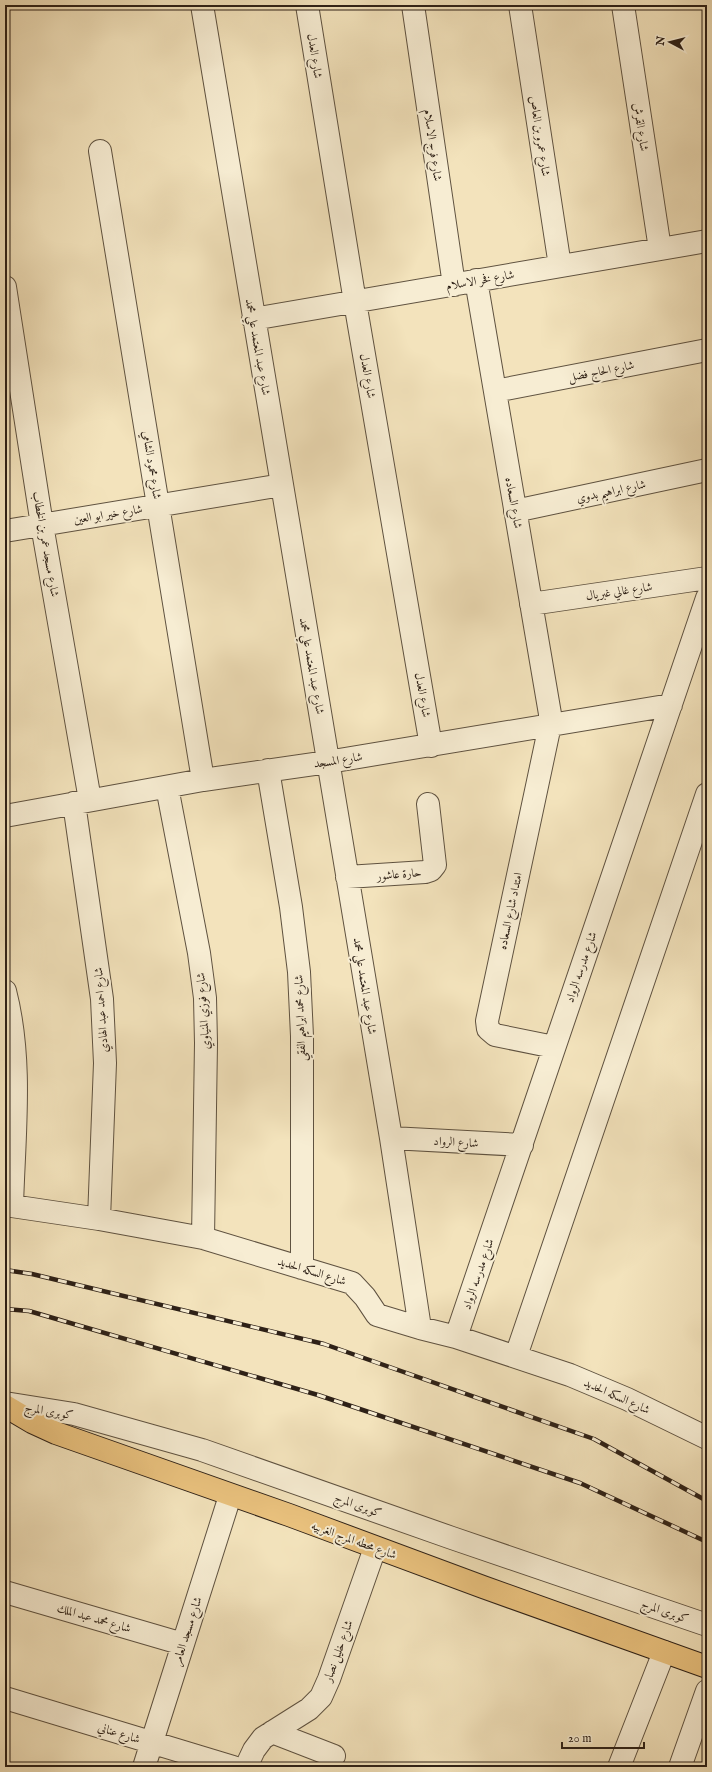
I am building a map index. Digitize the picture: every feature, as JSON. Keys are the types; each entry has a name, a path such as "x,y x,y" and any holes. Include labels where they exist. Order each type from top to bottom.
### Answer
{"main road":[{"name":"شارع محطه المرج الغربيه","path":"5,1405 32,1422 56,1433 707,1667"}],"street":[{"name":"شارع عبد المعتمد علي محمد","path":"202,5 390,1138 420,1328"},
{"name":"شارع العدل","path":"307,5 355,302 431,746"},
{"name":"شارع فرج الاسلام","path":"413,5 454,285"},
{"name":"شارع عمرو بن العاص","path":"520,5 560,266"},
{"name":"شارع القرش","path":"623,5 660,249"},
{"name":"شارع محمود الشامي","path":"100,151 203,780"},
{"name":"شارع فخر الاسلام","path":"253,319 707,241"},
{"name":"شارع السعاده","path":"476,280 550,714 550,725"},
{"name":"شارع مسجد عمر بن الخطاب","path":"5,288 42,525 82,802"},
{"name":"شارع الحاج فضل","path":"495,391 707,350"},
{"name":"شارع ابراهيم بدوي","path":"515,511 707,470"},
{"name":"شارع خير ابو العين","path":"5,531 282,485"},
{"name":"شارع غالي غبريال","path":"531,604 707,578"},
{"name":"شارع مدرسه الرواد","path":"456,1337 707,598"},
{"name":"شارع المسجد","path":"5,816 203,780 431,746 671,706"},
{"name":"امتداد شارع السعاده","path":"550,725 487,1021 488,1029 495,1035 554,1048"},
{"name":"شارع محمد ابراهيم الفقي","path":"268,770 292,907 299,972 302,1036 302,1268"},
{"name":"شارع فوزي المنياوي","path":"167,787 198,953 204,998 206,1043 203,1238"},
{"path":"516,1356 707,794"},
{"name":"شارع احمد عبد الهادي","path":"82,802 102,999 104,1063 99,1219"},
{"name":"حارة عاشور","path":"347,878 424,872 431,870 435,865 428,804"},
{"path":"5,991 10,1010 17,1067 8,1205"},
{"name":"شارع الرواد","path":"390,1138 522,1145"},
{"name":"شارع السكه الحديد","path":"8,1205 99,1219 203,1238 352,1284 365,1297 377,1315 456,1337 570,1375 606,1390 707,1438"},
{"name":"كوبرى المرج","path":"5,1405 74,1414 202,1450 452,1538 704,1621"},
{"name":"شارع مسجد العامر","path":"144,1767 230,1496"},
{"name":"شارع خليل نصار","path":"246,1767 254,1750 263,1738 309,1709 320,1697 329,1679 375,1548"},
{"name":"شارع محمد عبد الملك","path":"5,1592 183,1644"},
{"path":"619,1767 664,1652"},
{"path":"680,1767 707,1691"},
{"name":"شارع عناني","path":"5,1698 233,1767"},
{"path":"272,1732 334,1756"}],"railway":[{"path":"5,1270 32,1274 324,1344 594,1439 707,1501"},
{"path":"5,1309 29,1311 318,1395 580,1483 707,1542"}]}
